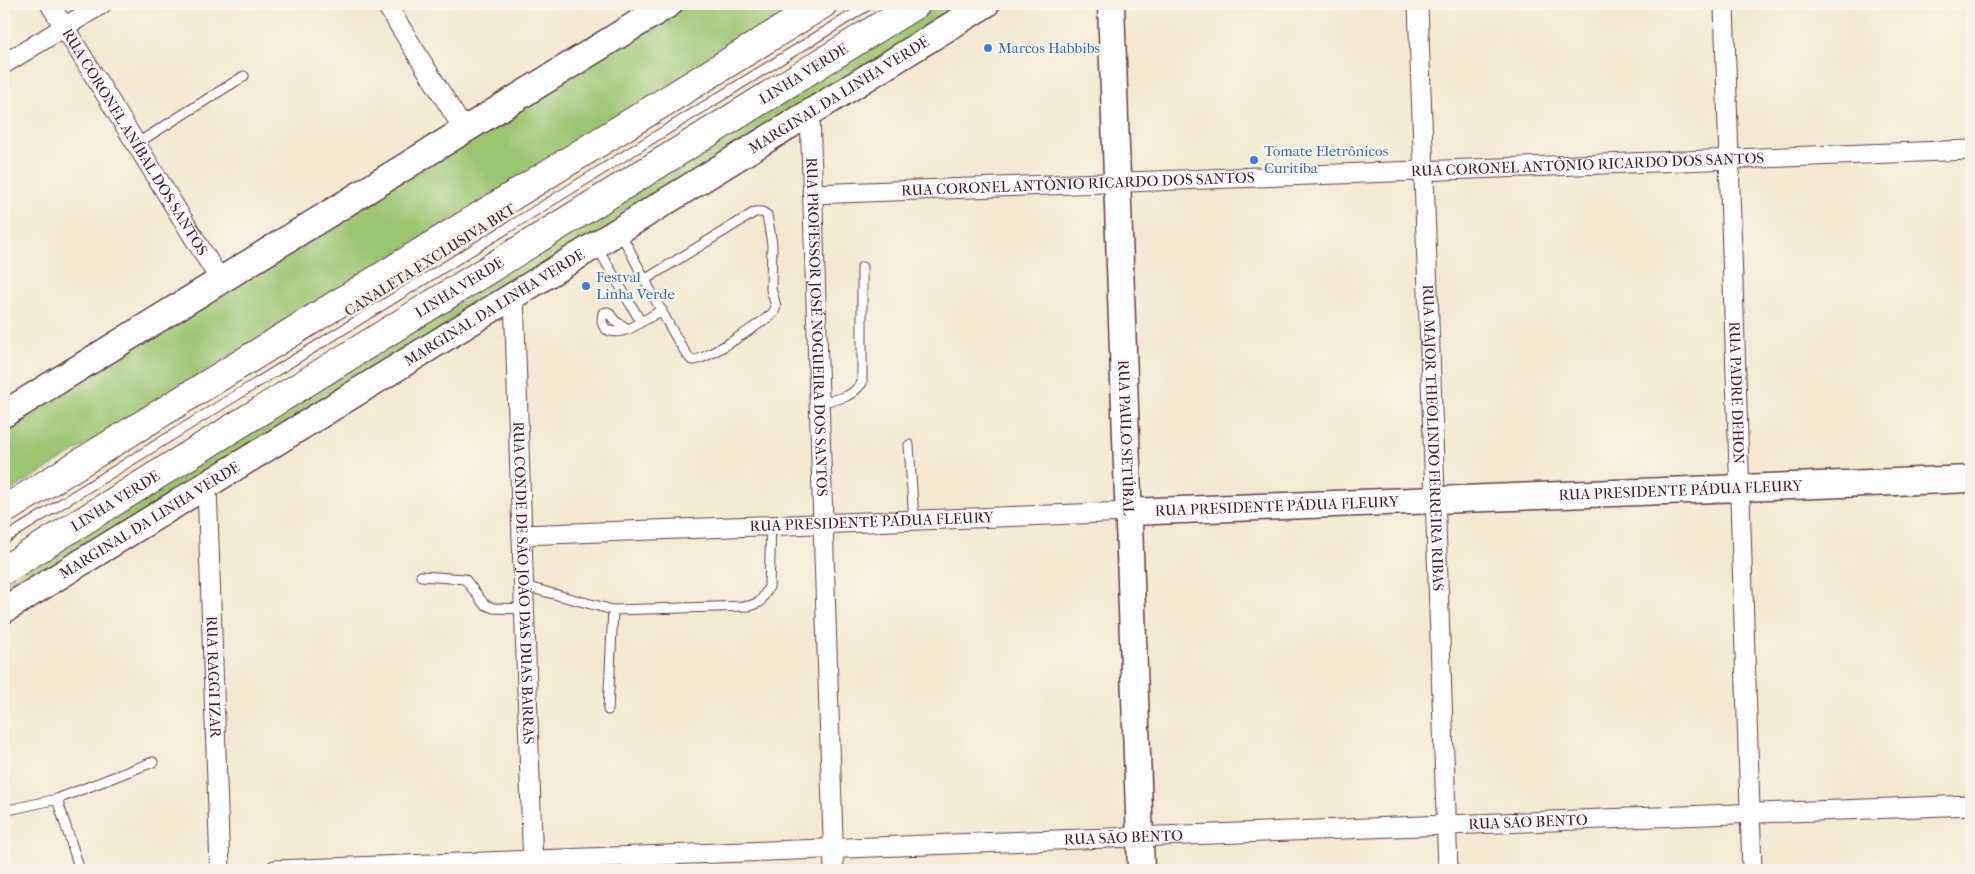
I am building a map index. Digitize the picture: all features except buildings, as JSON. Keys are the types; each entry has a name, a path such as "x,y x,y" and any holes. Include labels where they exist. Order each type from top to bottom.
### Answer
{"highway":[{"path":"4,510 822,4"},
{"name":"LINHA VERDE","path":"4,570 916,4"}],"main road":[{"path":"4,414 669,4"},
{"name":"MARGINAL DA LINHA VERDE","path":"4,610 986,4"},
{"name":"RUA PAULO SETÚBAL","path":"1111,4 1141,870"},
{"name":"RUA PRESIDENTE PÁDUA FLEURY","path":"1129,512 1971,479"}],"street":[{"name":"RUA CORONEL ANÍBAL DOS SANTOS","path":"50,4 220,280"},
{"path":"4,64 102,4"},
{"path":"386,4 464,130"},
{"name":"RUA MAJOR THEOLINDO FERREIRA RIBAS","path":"1418,4 1448,870"},
{"name":"RUA PADRE DEHON","path":"1724,4 1752,870"},
{"name":"RUA PROFESSOR JOSÉ NOGUEIRA DOS SANTOS","path":"810,113 834,870"},
{"name":"RUA CORONEL ANTÔNIO RICARDO DOS SANTOS","path":"813,194 1971,150"},
{"name":"RUA CONDE DE SÃO JOÃO DAS DUAS BARRAS","path":"514,295 533,865"},
{"name":"RUA RAGGI IZAR","path":"207,485 220,870"},
{"name":"RUA PRESIDENTE PÁDUA FLEURY","path":"522,535 1129,512"},
{"name":"RUA SÃO BENTO","path":"275,870 533,865 833,849 1971,805"}],"lane":[{"name":"CANALETA EXCLUSIVA BRT","path":"4,539 870,4"},
{"path":"136,144 244,76"},
{"path":"619,230 678,340 690,359 695,361 700,360 774,312 776,306 772,289 772,244 767,215 762,212 755,212 646,279"},
{"path":"596,244 641,322"},
{"path":"819,402 843,398 853,394 862,383 862,267"},
{"path":"628,329 662,310"},
{"path":"909,444 914,520"},
{"path":"524,586 613,610 749,606 760,602 769,587 770,525"},
{"path":"422,576 465,579 484,604 494,608 525,608"},
{"path":"608,710 613,610"},
{"path":"4,811 57,799 153,762"},
{"path":"57,799 80,870"}],"green space":[{"path":"680,4 801,4 4,495 4,425"},
{"path":"941,4 971,4 4,601 4,583"}],"place":[{"name":"Marcos Habbibs","path":"988,48"},
{"name":"Tomate Eletrônicos Curitiba","path":"1254,160"},
{"name":"Festval Linha Verde","path":"586,286"}]}
